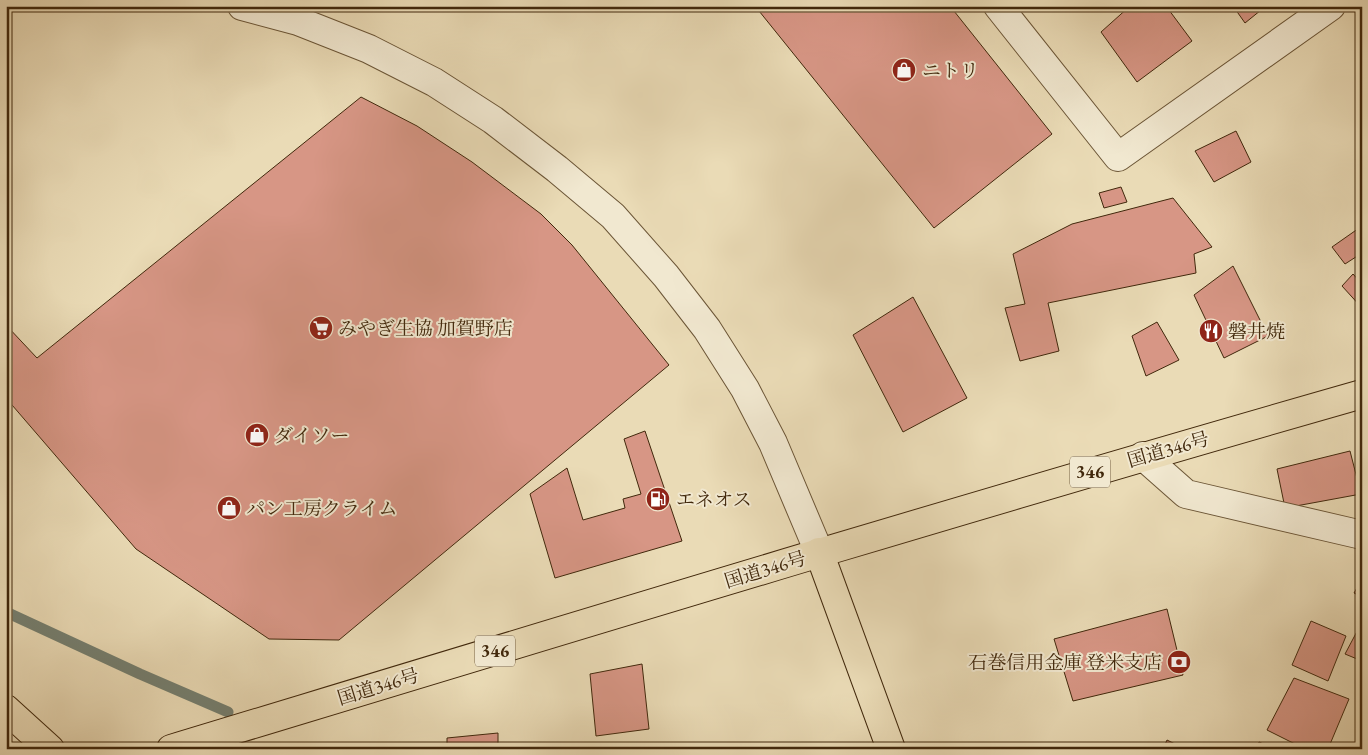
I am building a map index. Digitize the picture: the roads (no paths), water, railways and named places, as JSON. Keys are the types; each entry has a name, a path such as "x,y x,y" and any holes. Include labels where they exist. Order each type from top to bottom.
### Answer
{"main road":[{"name":"国道346号","path":"171,749 819,552 1143,456 1362,394"},
{"path":"819,552 891,749"},
{"path":"6,710 50,749"}],"street":[{"path":"242,6 298,20 369,49 434,82 494,120 613,216 666,276 707,329 745,389 773,443 819,552"},
{"path":"998,6 1118,157 1331,6"},
{"path":"1143,456 1186,494 1362,535"}],"waterway":[{"path":"6,612 228,712"}],"place":[{"name":"ニトリ","path":"904,70"},
{"name":"みやぎ生協 加賀野店","path":"321,328"},
{"name":"磐井焼","path":"1211,331"},
{"name":"ダイソー","path":"257,435"},
{"name":"エネオス","path":"658,499"},
{"name":"パン工房クライム","path":"229,508"},
{"name":"石巻信用金庫 登米支店","path":"1179,662"}]}
